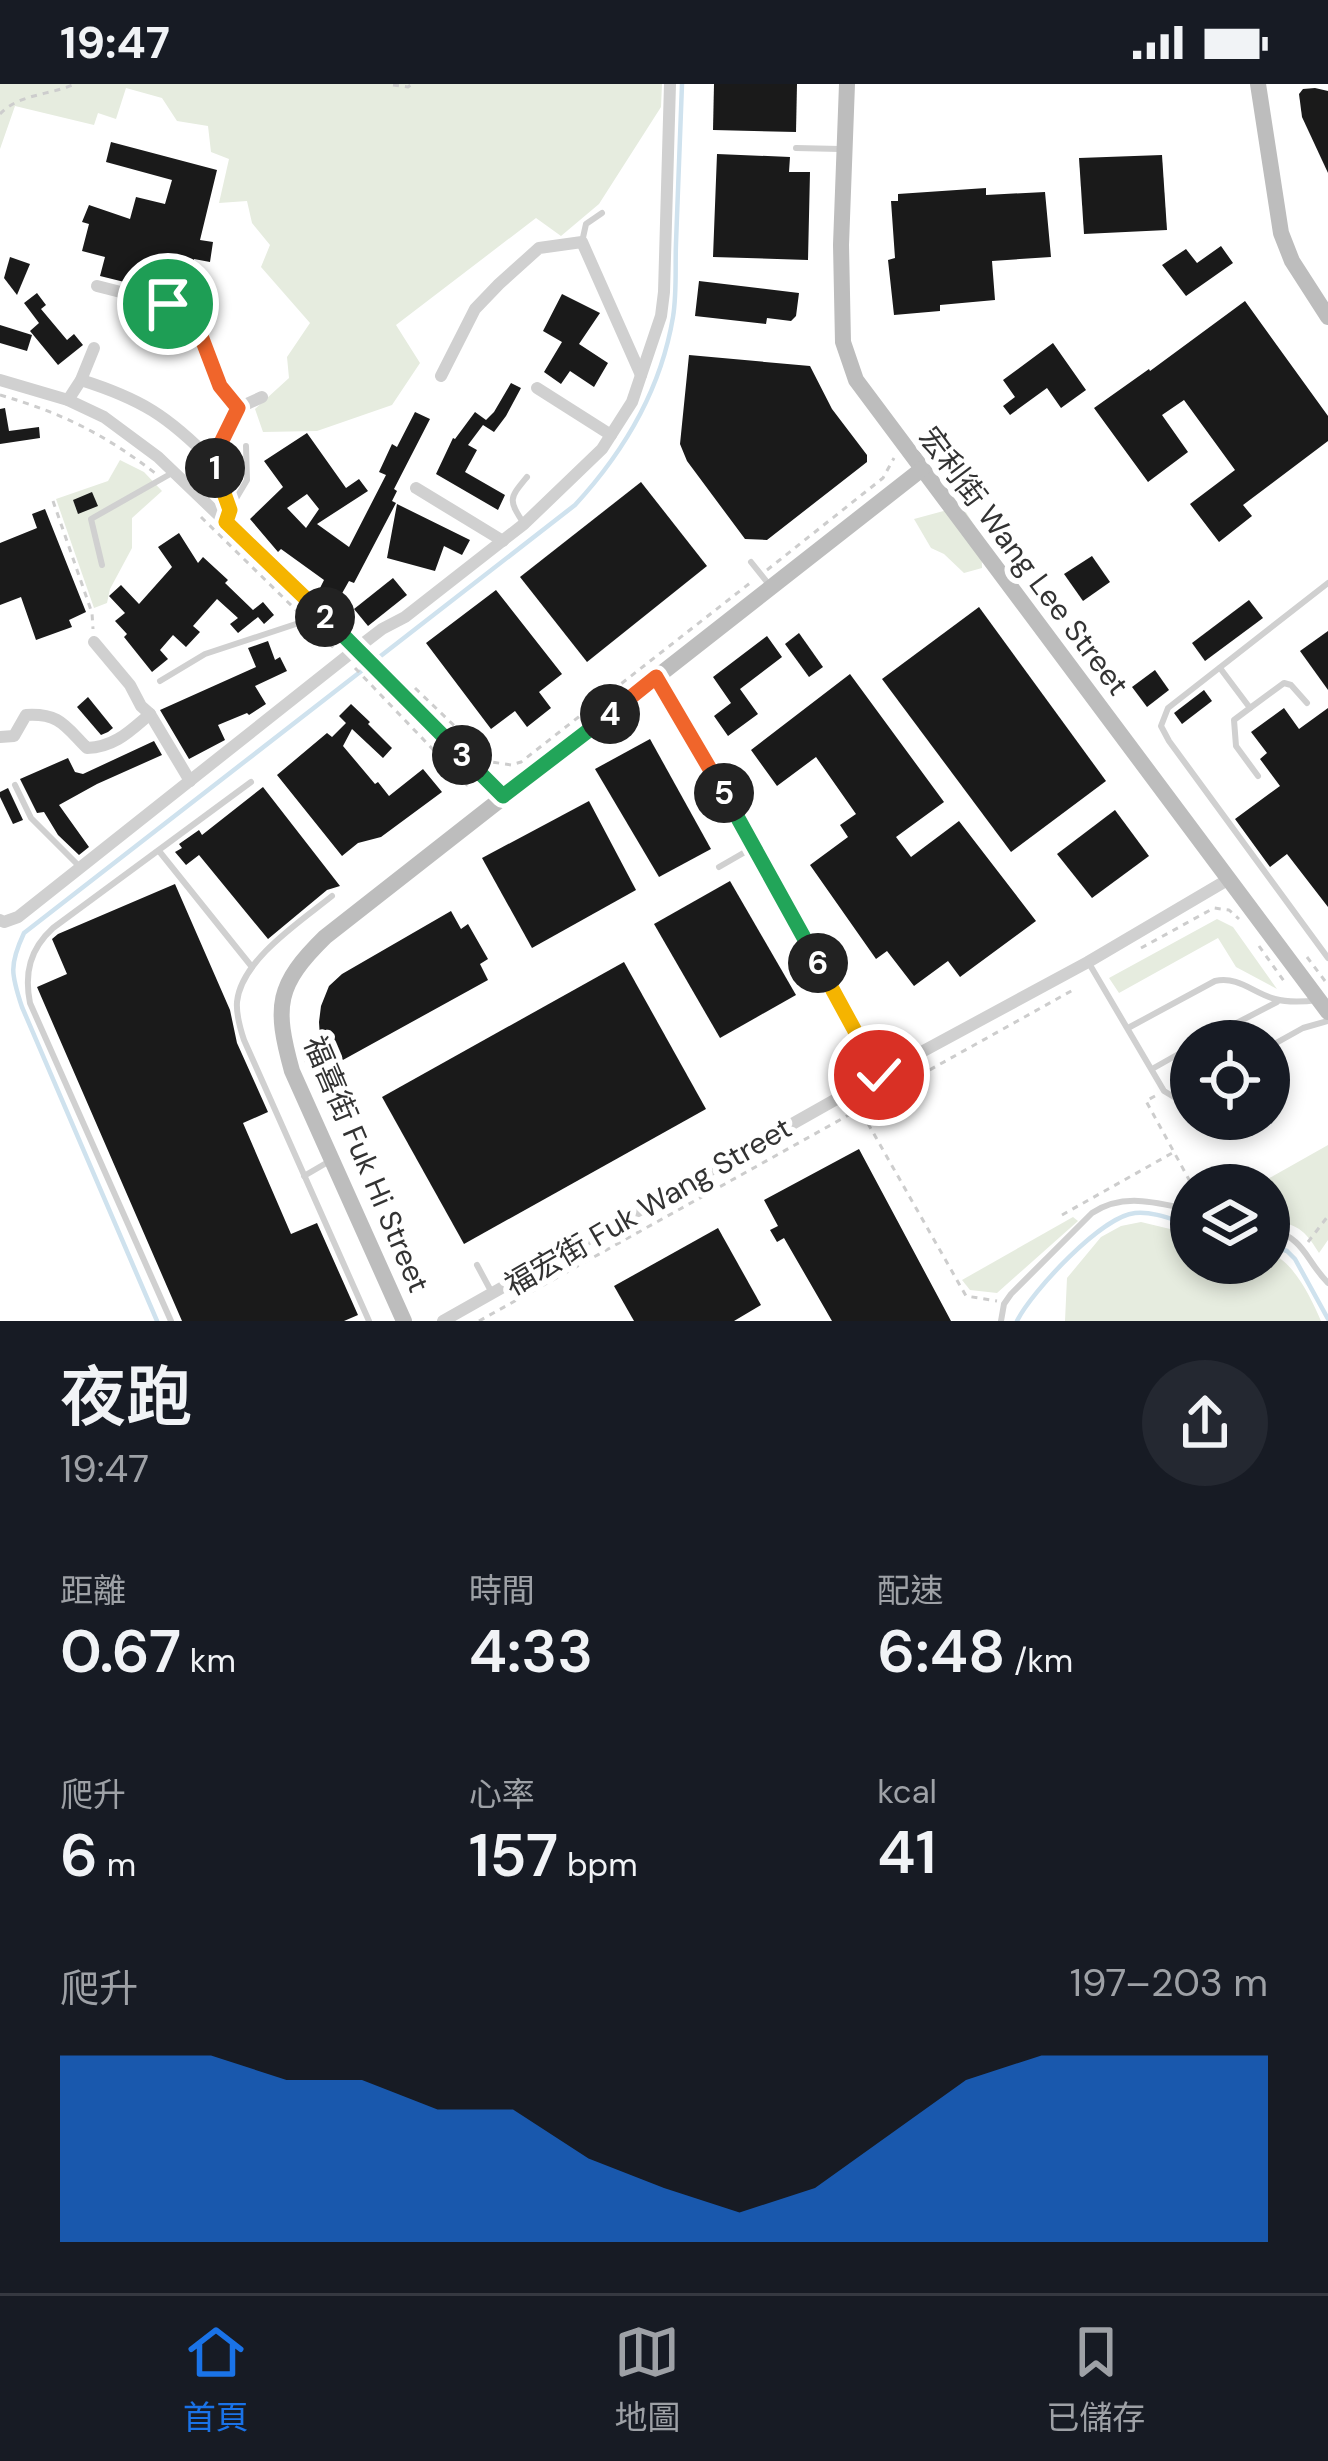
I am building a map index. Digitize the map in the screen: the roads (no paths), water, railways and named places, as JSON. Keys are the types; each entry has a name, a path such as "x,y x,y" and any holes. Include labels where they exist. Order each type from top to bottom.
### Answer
{"street":[{"path":"0,920 18,917 503,541 602,449 632,402 661,316 670,84"},
{"name":"宏利街 Wang Lee Street","path":"848,84 841,244 844,342 856,380 1326,1004"},
{"path":"1261,84 1281,233 1292,261 1328,316"},
{"path":"441,376 475,309 500,284 539,248 582,242 641,375"},
{"path":"97,286 168,304 201,336 220,386 238,408"},
{"path":"68,400 94,348"},
{"path":"0,380 68,400 104,417 158,457 168,475 228,516 323,615 353,656 503,796"},
{"path":"80,380 152,408 212,461 228,516"},
{"path":"537,388 611,435"},
{"path":"212,461 238,408 262,397"},
{"name":"福喜街 Fuk Hi Street","path":"404,1321 292,1071 281,1032 282,995 300,962 325,937 656,677 766,581 922,469"},
{"path":"416,488 503,541"},
{"path":"94,643 130,685 190,781"},
{"path":"656,677 879,1075"},
{"path":"0,737 14,736 26,715 39,714 55,717 86,748 94,748 118,741 150,714"},
{"name":"福宏街 Fuk Wang Street","path":"443,1321 1229,879"}],"lane":[{"path":"796,148 845,149"},
{"path":"582,242 586,224 602,214"},
{"path":"228,516 247,480 246,446"},
{"path":"102,565 91,519 168,475"},
{"path":"524,524 511,504 527,477"},
{"path":"751,562 766,581"},
{"path":"1328,583 1168,707 1161,725 1168,741 1328,958"},
{"path":"160,681 205,654 323,615"},
{"path":"1220,668 1250,707"},
{"path":"1258,776 1236,746 1234,720 1283,683 1307,703"},
{"path":"171,1321 30,1003 27,975 40,939 251,782"},
{"path":"16,784 31,818 80,867"},
{"path":"718,867 754,847"},
{"path":"159,851 252,967"},
{"path":"332,896 252,967 238,997 240,1026 369,1321"},
{"path":"1088,962 1170,1095"},
{"path":"1128,1028 1226,979 1280,1001"},
{"path":"1240,1020 1280,1001 1326,1004"},
{"path":"1290,1036 1310,1025 1326,1004"},
{"path":"1151,1069 1170,1059"},
{"path":"304,1176 332,1161"},
{"path":"1001,1321 1011,1294 1091,1213 1112,1202 1134,1199 1170,1206"},
{"path":"1290,1237 1304,1248 1328,1283"},
{"path":"477,1265 493,1294"}],"waterway":[{"path":"157,1321 22,1007 13,970 19,944 24,933 575,505 609,464 649,394 673,317 682,84"},
{"path":"1017,1321 1069,1257 1105,1227 1135,1213 1170,1218"},
{"path":"1290,1254 1328,1319"}]}
